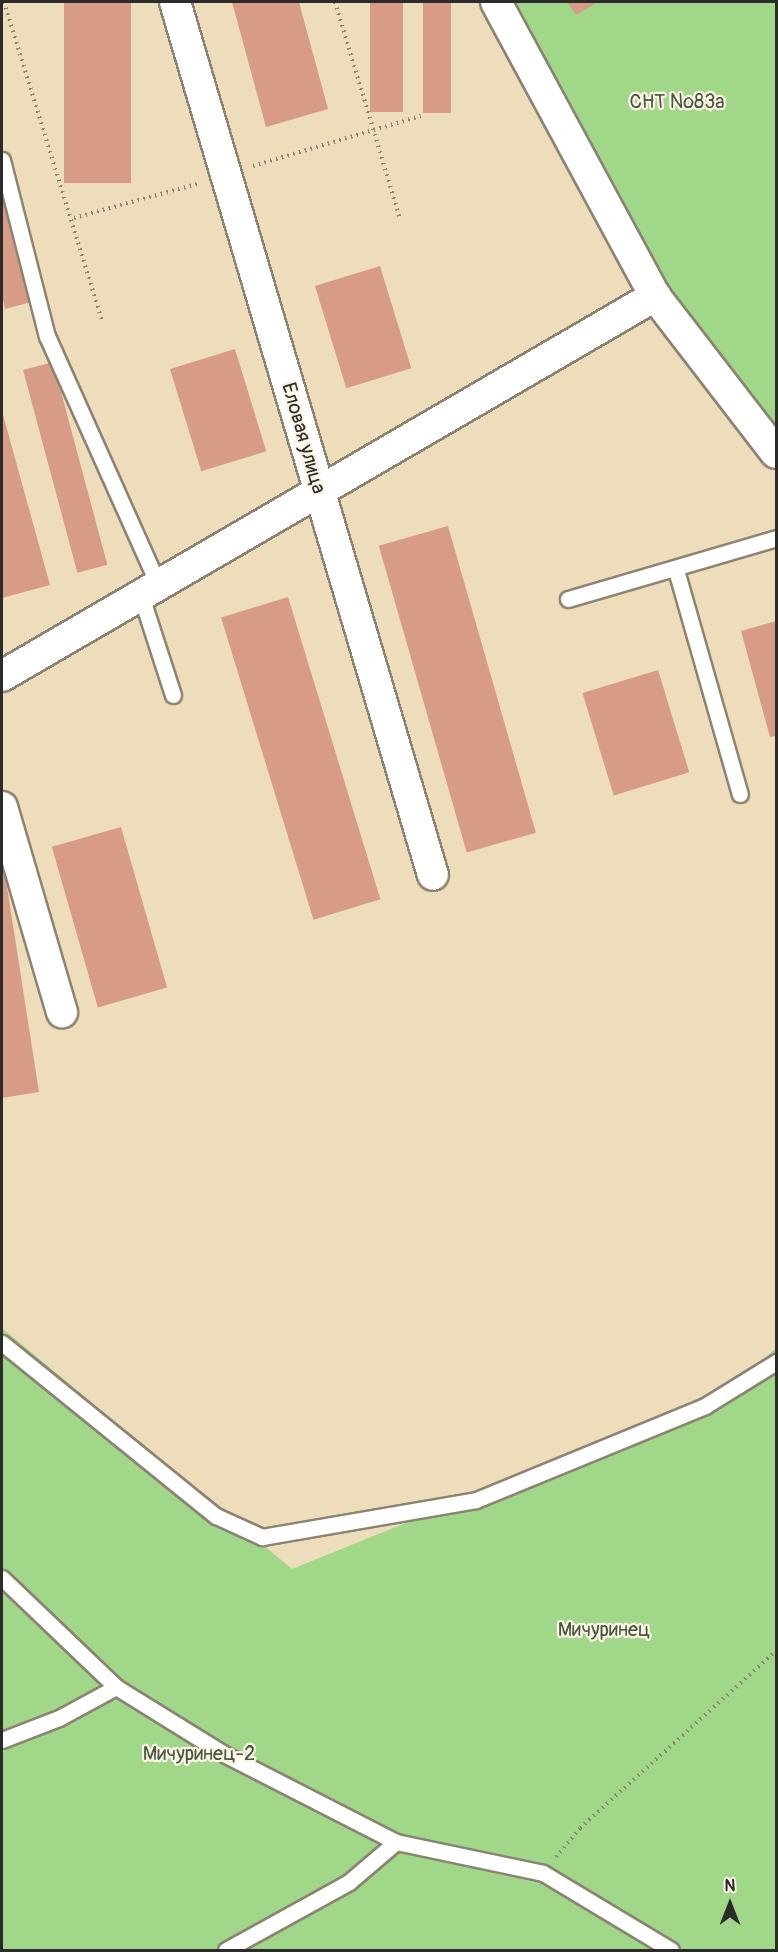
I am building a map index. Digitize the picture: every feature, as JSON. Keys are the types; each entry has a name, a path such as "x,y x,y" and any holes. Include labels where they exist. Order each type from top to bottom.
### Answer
{"street":[{"name":"Еловая улица","path":"174,2 433,875"},
{"path":"496,2 655,296 777,453"},
{"path":"2,676 655,296"},
{"path":"2,807 62,1012"}],"lane":[{"path":"2,160 47,336 150,590 173,695"},
{"path":"568,599 676,570 777,538"},
{"path":"676,570 740,794"},
{"path":"2,1343 216,1516 262,1537 477,1500 705,1406 777,1362"},
{"path":"2,1578 116,1687 224,1754 396,1842 543,1874 652,1946 671,1950"},
{"path":"2,1740 59,1718 116,1687"},
{"path":"226,1950 349,1882 396,1842"}],"path":[{"path":"4,2 104,323"},
{"path":"335,2 400,219"},
{"path":"543,1874 580,1828 777,1651"}],"green space":[{"name":"СНТ №83а","path":"508,2 776,2 776,430 672,291"},
{"path":"2,1328 292,1569 727,1393 776,1348 776,1950 2,1950"}],"building":[{"path":"64,2 131,2 131,183 64,183"},
{"path":"232,2 299,2 328,109 266,127"},
{"path":"370,2 403,2 403,112 370,112"},
{"path":"423,2 451,2 451,113 423,113"},
{"path":"567,2 598,2 576,15"},
{"path":"2,182 35,301 5,309 2,295"},
{"path":"380,266 411,368 346,388 315,286"},
{"path":"235,349 266,451 201,471 170,369"},
{"path":"53,362 107,565 77,573 23,370"},
{"path":"2,411 50,585 2,598"},
{"path":"448,526 536,833 467,852 379,546"},
{"path":"288,597 380,899 313,920 221,617"},
{"path":"776,621 776,736 770,737 741,631"},
{"path":"658,670 689,772 614,795 582,693"},
{"path":"121,827 167,988 98,1007 52,847"},
{"path":"5,874 39,1092 2,1098 2,875"}],"park label":[{"name":"Мичуринец","path":"604,1629"},
{"name":"Мичуринец-2","path":"199,1753"}]}
